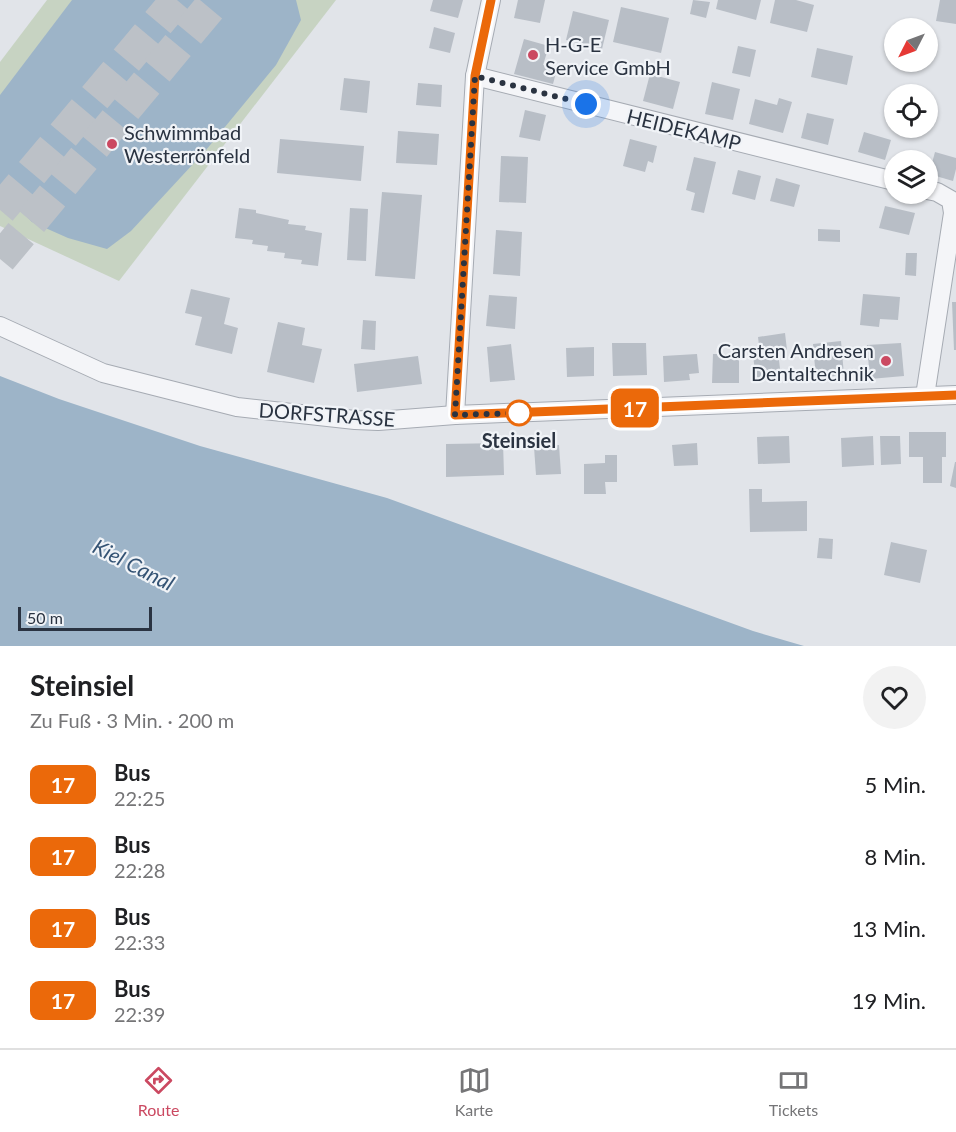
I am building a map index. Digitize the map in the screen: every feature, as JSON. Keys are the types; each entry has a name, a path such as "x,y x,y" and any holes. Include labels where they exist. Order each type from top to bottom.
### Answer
{"street":[{"path":"455,415 475,76 491,0"},
{"name":"HEIDEKAMP","path":"475,76 884,178"},
{"path":"925,396 953,213 951,200 938,193"},
{"name":"DORFSTRASSE","path":"0,326 103,373 237,407 378,421 455,415 956,395"}],"green space":[{"name":"Schwimmbad Westerrönfeld","path":"47,0 336,0 119,281 0,226 0,62"}],"water":[{"name":"Schwimmbad Westerrönfeld","path":"72,0 296,0 301,20 276,65 206,150 131,231 107,249 68,238 32,222 0,190 0,95"},
{"name":"Kiel Canal","path":"0,376 59,399 200,446 387,498 753,631 804,646 0,646"}],"building":[{"path":"433,0 463,0 458,18 430,11"},
{"path":"518,0 545,0 540,23 514,18"},
{"path":"693,0 710,2 706,18 690,14"},
{"path":"718,0 761,0 756,20 716,9"},
{"path":"775,0 796,0 814,5 807,32 770,23"},
{"path":"940,0 956,0 956,24 938,21"},
{"path":"621,7 669,18 661,53 613,42"},
{"path":"573,11 609,20 602,49 566,40"},
{"path":"434,27 455,33 450,53 429,48"},
{"name":"H-G-E Service GmbH","path":"524,39 549,46 543,65 557,69 553,84 514,74"},
{"path":"738,46 756,50 750,77 732,73"},
{"path":"817,48 853,56 847,85 811,77"},
{"path":"650,74 680,82 673,109 643,101"},
{"path":"344,78 370,81 367,113 340,110"},
{"path":"712,82 740,89 733,120 705,114"},
{"path":"418,83 442,85 441,107 416,105"},
{"path":"779,98 792,102 783,133 749,124 755,99 777,105"},
{"path":"525,110 546,115 540,141 519,137"},
{"path":"807,113 834,119 828,145 801,138"},
{"path":"398,131 439,134 437,165 396,163"},
{"path":"864,132 891,140 888,150 884,150 884,160 858,152"},
{"path":"280,139 364,146 361,181 277,173"},
{"path":"630,139 657,146 653,163 648,161 645,172 623,166"},
{"path":"938,153 956,158 953,181 938,177"},
{"path":"501,156 528,157 526,203 499,202"},
{"path":"694,157 716,162 704,213 691,210 695,193 686,190"},
{"path":"738,170 761,176 755,200 732,194"},
{"path":"776,178 800,185 794,207 770,201"},
{"path":"382,192 422,195 415,279 375,276"},
{"path":"885,206 915,213 909,235 879,228"},
{"path":"239,208 256,210 256,213 289,220 288,224 306,226 305,230 322,233 318,266 301,264 302,260 284,258 285,253 267,251 268,246 252,244 253,240 235,238"},
{"path":"350,208 368,209 366,261 347,260"},
{"path":"818,229 840,230 840,242 818,241"},
{"path":"496,230 522,232 520,276 493,274"},
{"path":"906,253 917,253 916,276 905,275"},
{"path":"191,289 230,298 224,324 238,328 232,354 195,345 202,317 185,313"},
{"path":"863,294 900,297 898,320 880,319 879,327 860,325"},
{"path":"489,295 517,297 515,329 486,326"},
{"path":"952,302 956,302 956,350 954,350"},
{"path":"363,320 376,321 375,350 361,349"},
{"path":"278,322 305,328 302,345 322,349 314,383 267,372"},
{"path":"785,333 787,350 778,352 781,377 756,380 753,355 760,354 758,337"},
{"path":"841,341 844,375 816,378 813,344"},
{"path":"612,343 646,343 647,375 613,376"},
{"name":"Carsten Andresen Dentaltechnik","path":"901,343 904,376 870,379 867,345"},
{"path":"511,344 515,380 490,382 487,347"},
{"path":"594,347 594,376 567,377 566,348"},
{"path":"697,354 699,373 689,374 690,380 664,382 663,356"},
{"path":"713,354 739,354 739,383 712,383"},
{"path":"418,356 422,384 357,392 354,364"},
{"path":"909,432 946,432 946,457 942,457 942,483 923,483 923,457 909,457"},
{"path":"789,436 790,463 758,464 757,437"},
{"path":"873,436 874,465 842,467 841,438"},
{"path":"880,436 900,436 901,464 881,465"},
{"path":"503,443 504,475 446,477 446,444"},
{"path":"697,443 698,465 674,466 672,445"},
{"path":"559,445 561,474 536,475 534,447"},
{"path":"605,455 617,455 617,482 605,482 606,494 584,494 584,464 605,463"},
{"path":"956,462 956,488 950,486"},
{"path":"749,489 762,489 762,502 807,501 807,531 750,532"},
{"path":"819,538 833,539 832,559 817,558"},
{"path":"891,542 927,550 920,583 884,575"}],"tunnel":[{"path":"0,210 177,0"},
{"path":"0,259 216,0"}],"bus line":[{"name":"17","path":"491,0 475,76 455,415 956,395"}],"place":[{"name":"H-G-E Service GmbH","path":"533,55"},
{"name":"Schwimmbad Westerrönfeld","path":"112,144"},
{"name":"Carsten Andresen Dentaltechnik","path":"886,361"},
{"name":"Steinsiel","path":"519,413"}],"route":[{"path":"519,413 455,415 475,76 586,104"}]}
